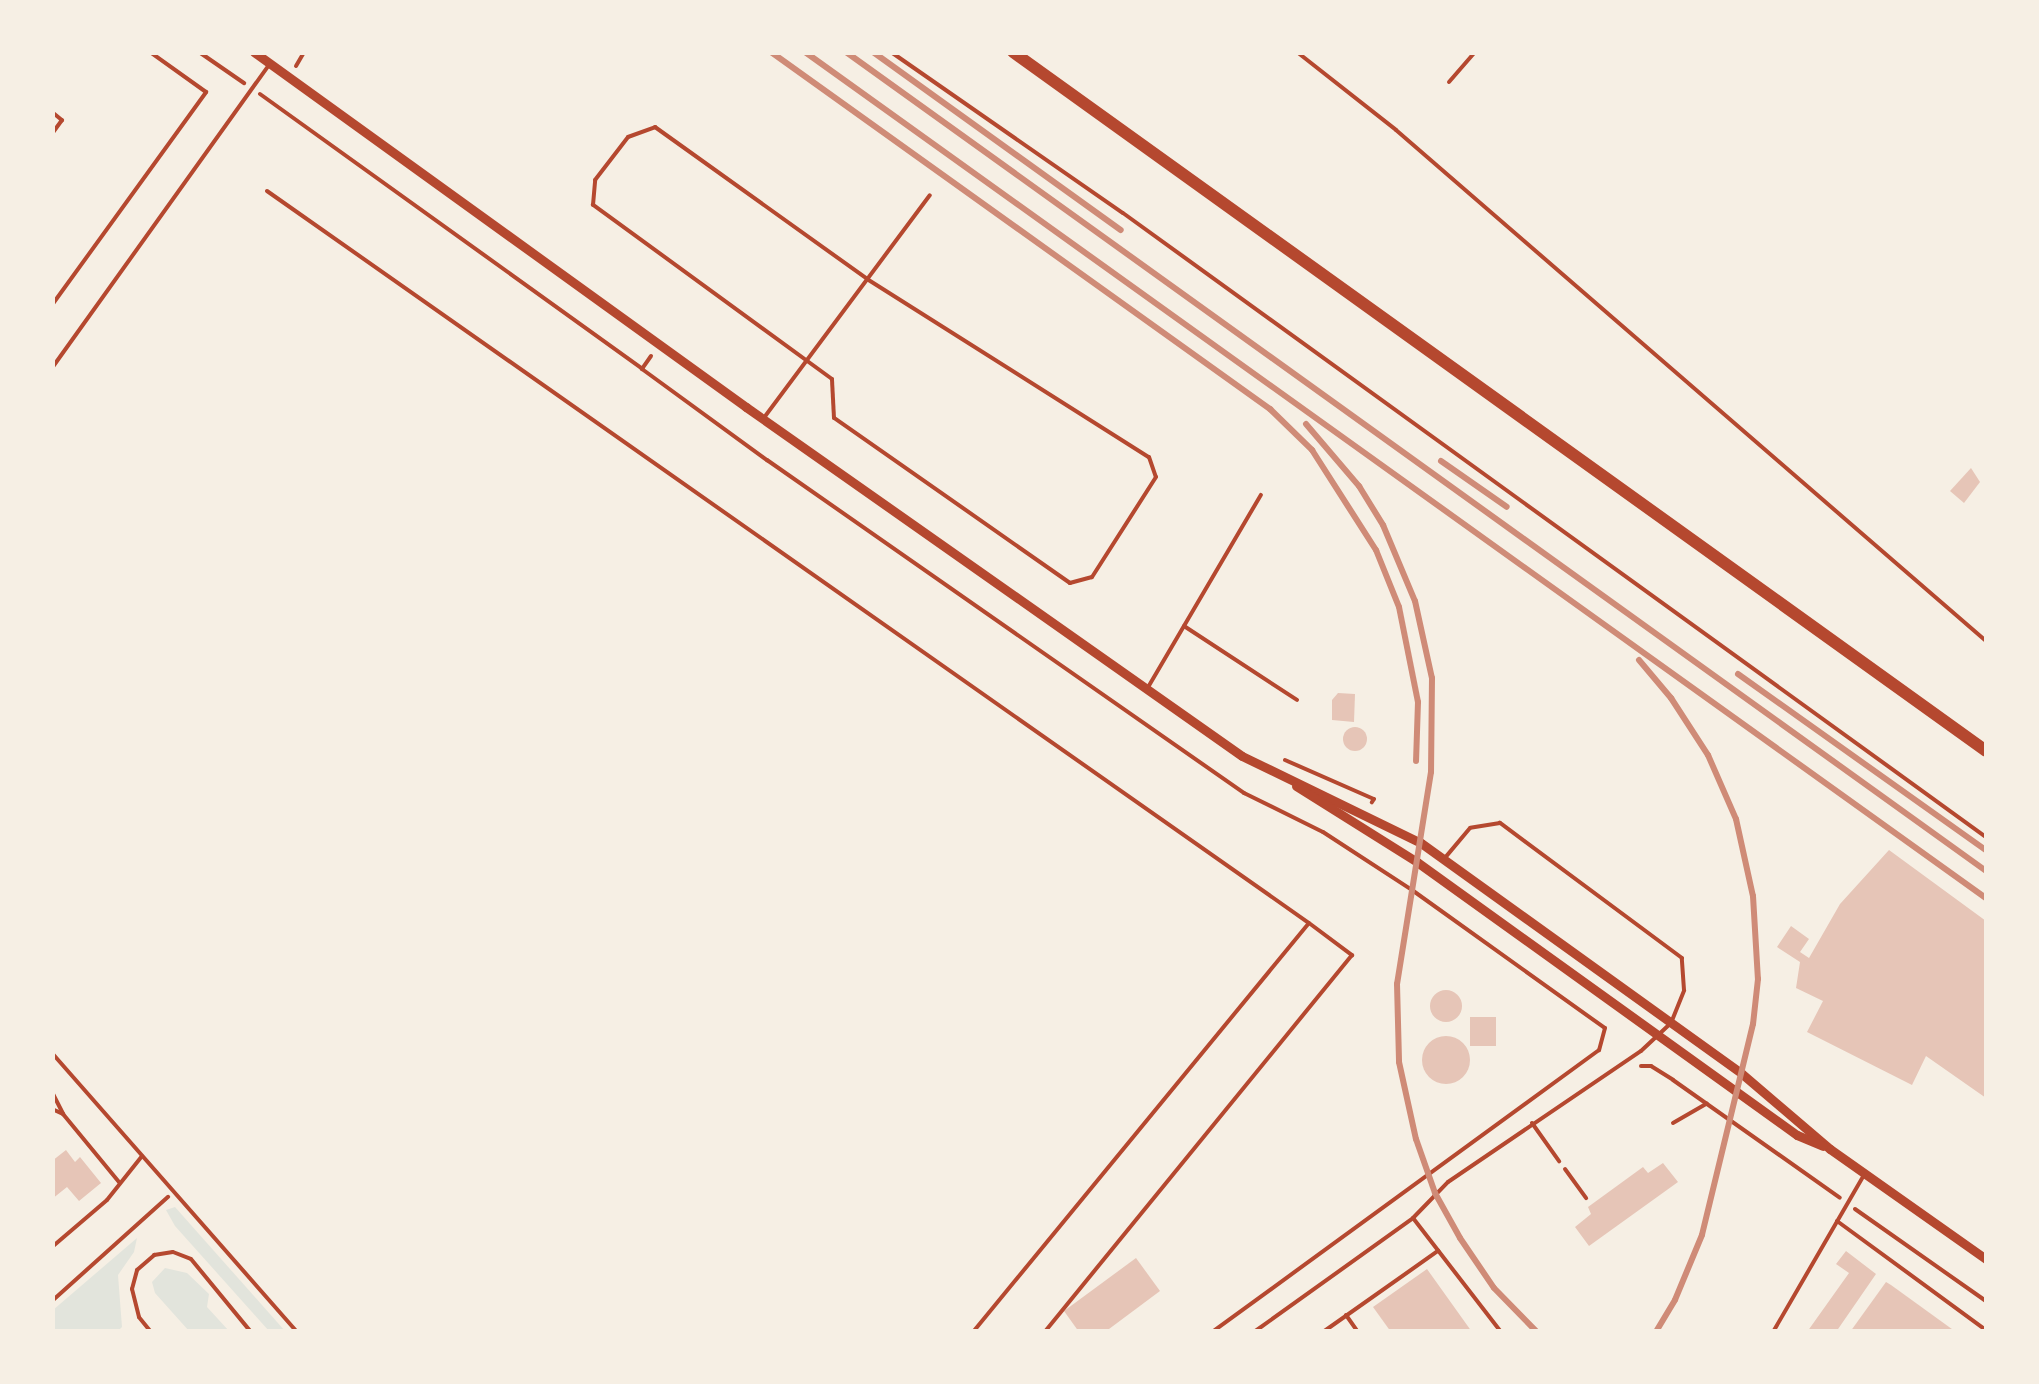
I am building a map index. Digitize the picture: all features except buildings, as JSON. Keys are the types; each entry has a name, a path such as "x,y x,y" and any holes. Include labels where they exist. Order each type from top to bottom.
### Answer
{"main road":[{"path":"1013,52 1986,750"}],"street":[{"path":"254,52 763,420 1242,756 1366,814 1443,860 1775,1100 1830,1149 1986,1259"},
{"path":"1290,781 1307,796 1417,862 1798,1135 1830,1149"}],"lane":[{"path":"52,305 206,92 150,52"},
{"path":"1449,82 1475,52"},
{"path":"52,368 270,64"},
{"path":"52,112 62,120 52,134"},
{"path":"654,127 868,279 1149,457 1156,477 1092,577 1070,584 834,418 832,379 808,360 593,206 594,180 628,138 654,127"},
{"path":"267,191 1352,955 1044,1332"},
{"path":"763,420 930,195"},
{"path":"1147,690 1261,495"},
{"path":"1184,626 1297,700"},
{"path":"1254,1332 1412,1218 1448,1182 1611,1072 1671,1023 1684,990 1682,958 1500,824 1470,828 1443,860"},
{"path":"973,1332 1309,923"},
{"path":"52,1053 297,1332"},
{"path":"52,1092 63,1114 118,1182"},
{"path":"52,1109 63,1114"},
{"path":"1532,1123 1559,1161"},
{"path":"52,1247 108,1200 118,1182 142,1156"},
{"path":"1774,1332 1865,1173"},
{"path":"1412,1218 1501,1332"},
{"path":"1837,1221 1986,1330"},
{"path":"1323,1332 1438,1251"},
{"path":"151,1332 139,1317 132,1289 137,1270 154,1255 173,1252 192,1259 251,1332"},
{"path":"1346,1315 1358,1332"}],"path":[{"path":"199,52 1244,793 1323,832 1464,926 1605,1028 1600,1050 1212,1332"},
{"path":"891,52 1123,213 1986,837"},
{"path":"1297,52 1396,130 1986,641"},
{"path":"642,369 659,344"},
{"path":"1285,760 1374,799 1370,807"},
{"path":"1611,1072 1616,1078 1638,1066 1651,1066 1986,1302"},
{"path":"1672,1123 1706,1102"},
{"path":"1559,1161 1586,1198"},
{"path":"52,1301 174,1192"}],"shaded area":[{"path":"175,1207 285,1331 269,1331 175,1226 166,1210"},
{"path":"137,1238 134,1252 118,1275 122,1327 118,1331 53,1331 53,1310"},
{"path":"165,1268 187,1273 209,1294 207,1307 229,1331 189,1331 155,1293 152,1282"}],"railway":[{"path":"771,52 1270,409 1312,450 1376,550 1399,607 1418,702 1416,761"},
{"path":"805,52 1986,898"},
{"path":"846,52 1986,871"},
{"path":"873,52 1121,230"},
{"path":"1306,424 1359,486 1383,525 1415,601 1432,678 1431,772 1397,984 1399,1062 1416,1139 1435,1193 1460,1238 1494,1288 1537,1332"},
{"path":"1441,461 1507,507"},
{"path":"1639,660 1671,698 1708,755 1736,819 1753,896 1758,979 1753,1024 1702,1235 1675,1300 1656,1332"},
{"path":"1738,674 1986,850"}]}
